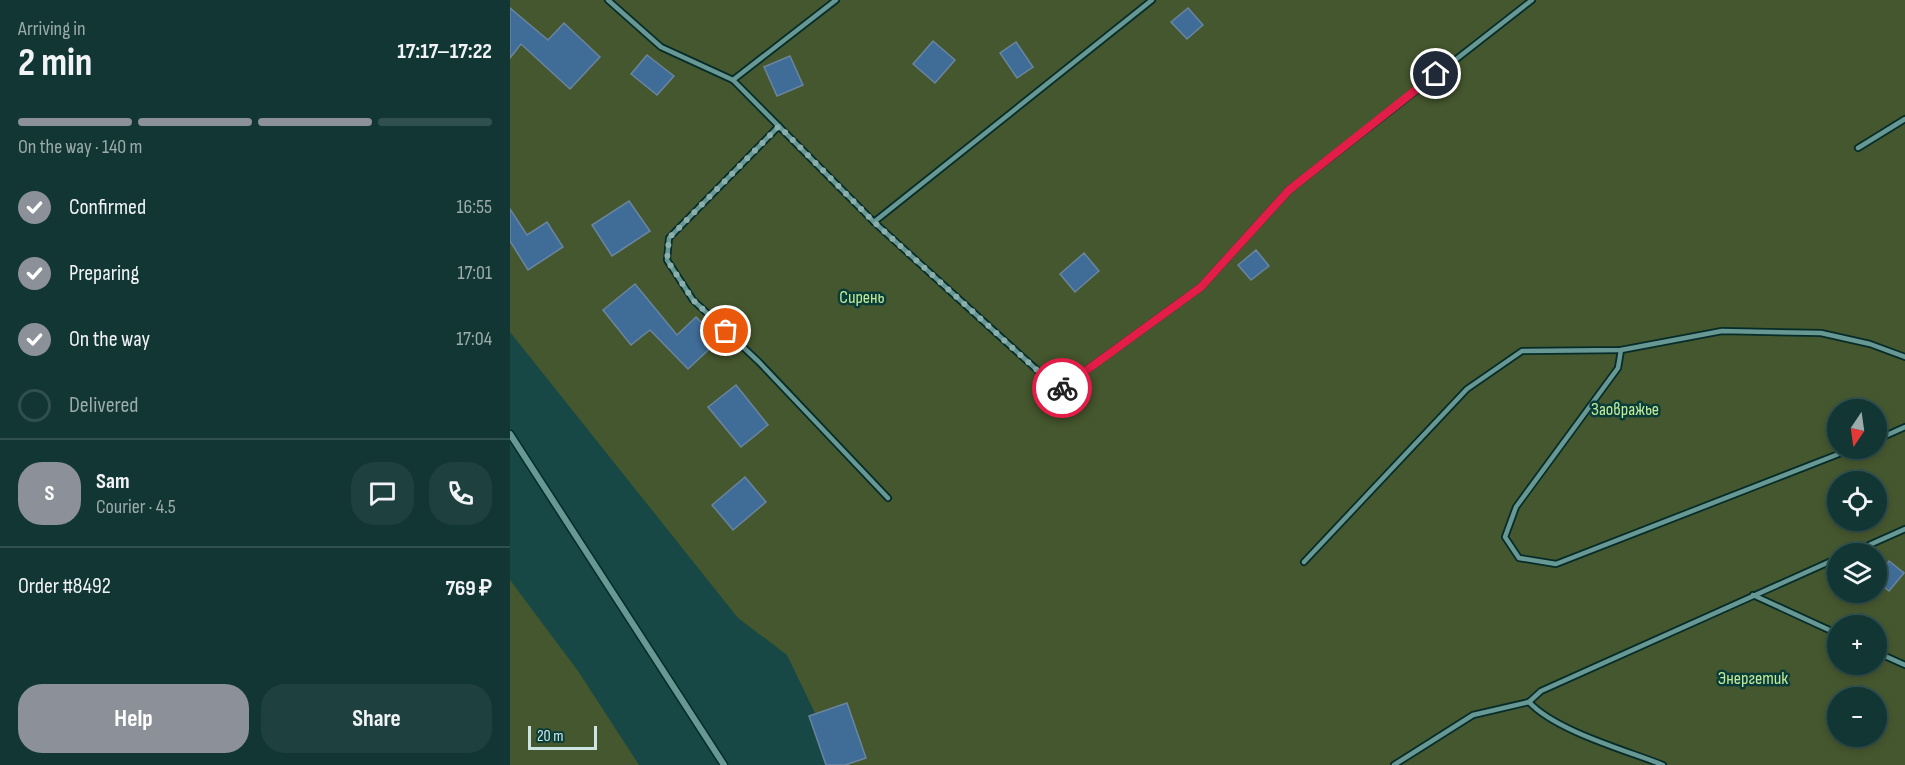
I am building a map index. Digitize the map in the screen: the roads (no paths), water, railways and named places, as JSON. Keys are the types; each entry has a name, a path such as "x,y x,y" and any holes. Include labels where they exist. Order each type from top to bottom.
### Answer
{"street":[{"path":"510,434 724,765"}],"lane":[{"path":"608,0 661,47 733,80 874,222 1059,390 1201,287 1289,190 1532,0"},
{"path":"733,80 836,0"},
{"path":"874,222 1152,0"},
{"path":"1858,148 1905,119"},
{"path":"779,126 669,238 667,260 693,300 759,362 888,498"},
{"path":"1304,561 1467,389 1522,351 1621,350 1722,331 1821,333 1870,344 1905,357"},
{"path":"1621,350 1618,368 1516,507 1505,537 1519,558 1556,564 1827,459"},
{"path":"1887,435 1905,427"},
{"path":"1874,543 1905,529"},
{"path":"1394,765 1473,715 1529,702 1541,691 1827,563"},
{"path":"1753,596 1827,629"},
{"path":"1887,657 1905,665"},
{"path":"1529,702 1538,711 1558,723 1663,765"}],"park label":[{"name":"Сирень","path":"862,297"},
{"name":"Заовражье","path":"1625,409"},
{"name":"Энергетик","path":"1753,678"}]}
